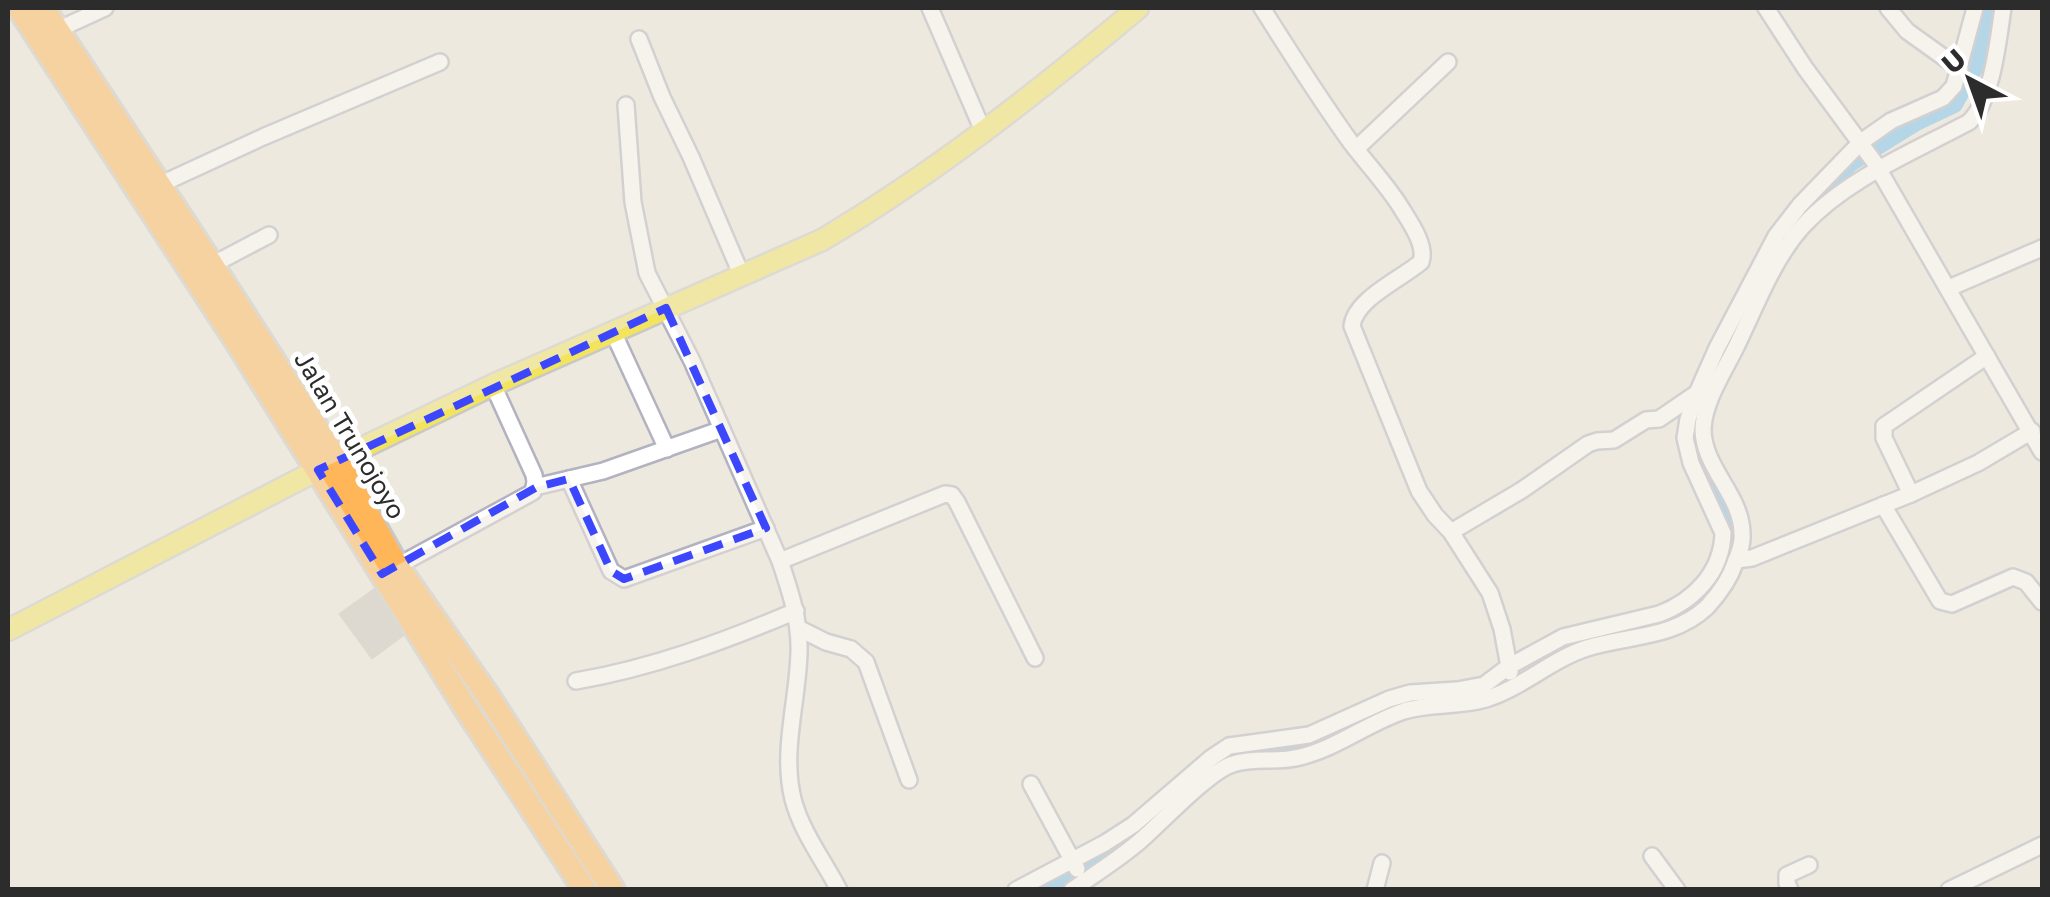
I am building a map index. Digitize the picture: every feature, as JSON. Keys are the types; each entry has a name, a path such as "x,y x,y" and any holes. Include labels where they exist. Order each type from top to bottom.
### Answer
{"highway":[{"name":"Jalan Trunojoyo","path":"19,8 239,345 327,465"},
{"name":"Jalan Trunojoyo","path":"43,8 212,265 465,707 613,890"},
{"name":"Jalan Trunojoyo","path":"552,818 585,890"}],"main road":[{"path":"8,630 327,465 493,386 822,240 984,133 1138,8"}],"street":[{"path":"57,30 105,8"},
{"path":"930,8 984,133"},
{"path":"1262,8 1302,71 1400,206 1422,247 1421,262 1358,308 1352,326 1419,491 1451,532 1495,605 1513,675"},
{"path":"1767,8 1877,167 2042,452"},
{"path":"1888,8 1907,32 1960,70"},
{"path":"1077,874 1212,758 1280,750 1390,699 1410,693 1457,690 1513,675 1552,642 1576,632 1674,608 1726,565 1742,545 1742,524 1706,453 1704,421 1744,312 1783,225 1891,121 1943,98 1954,86 1975,8"},
{"path":"1726,565 1723,533 1686,445 1686,427 1697,393 1744,312 1803,226 1877,167 1976,115 1986,94 2003,8"},
{"path":"639,39 742,276"},
{"path":"159,185 440,62"},
{"path":"1356,148 1448,62"},
{"path":"626,105 632,202 647,273 780,560 797,620 790,785 799,817 840,890"},
{"path":"212,265 269,236"},
{"path":"1949,288 2042,248"},
{"path":"613,332 667,449"},
{"path":"1911,494 1884,438 1884,426 1987,356"},
{"path":"493,386 534,476 535,488"},
{"path":"1451,532 1522,490 1588,444 1614,440 1646,420 1659,419 1697,393"},
{"path":"390,570 530,495 535,488 603,471 722,429"},
{"path":"1726,565 1911,494 1978,463 2032,431"},
{"path":"569,479 611,571 624,579 766,528"},
{"path":"780,560 945,494 952,495 1035,658"},
{"path":"1883,505 1940,600 1952,604 2013,577 2026,582 2042,602"},
{"path":"576,681 652,664 797,620"},
{"path":"797,620 826,642 850,649 866,662 909,780"},
{"path":"1016,890 1077,874 1138,843 1231,754"},
{"path":"1031,784 1077,874"},
{"path":"1948,890 2042,844"},
{"path":"1652,856 1677,890"},
{"path":"1376,890 1382,863"},
{"path":"1790,890 1788,875 1809,865"}],"highlighted area":[{"path":"666,308 766,528 624,579 611,571 569,479 537,487 382,574 318,470"}],"building":[{"path":"375,589 406,633 372,658 340,614"}],"waterway":[{"path":"1799,225 1820,194 1850,163 1916,122 1954,104 1976,65 1987,8"},
{"path":"1693,601 1712,584 1730,552 1727,519 1696,436 1698,409"},
{"path":"1210,766 1246,749 1281,749 1312,736"},
{"path":"1041,890 1108,852 1137,828"}]}
